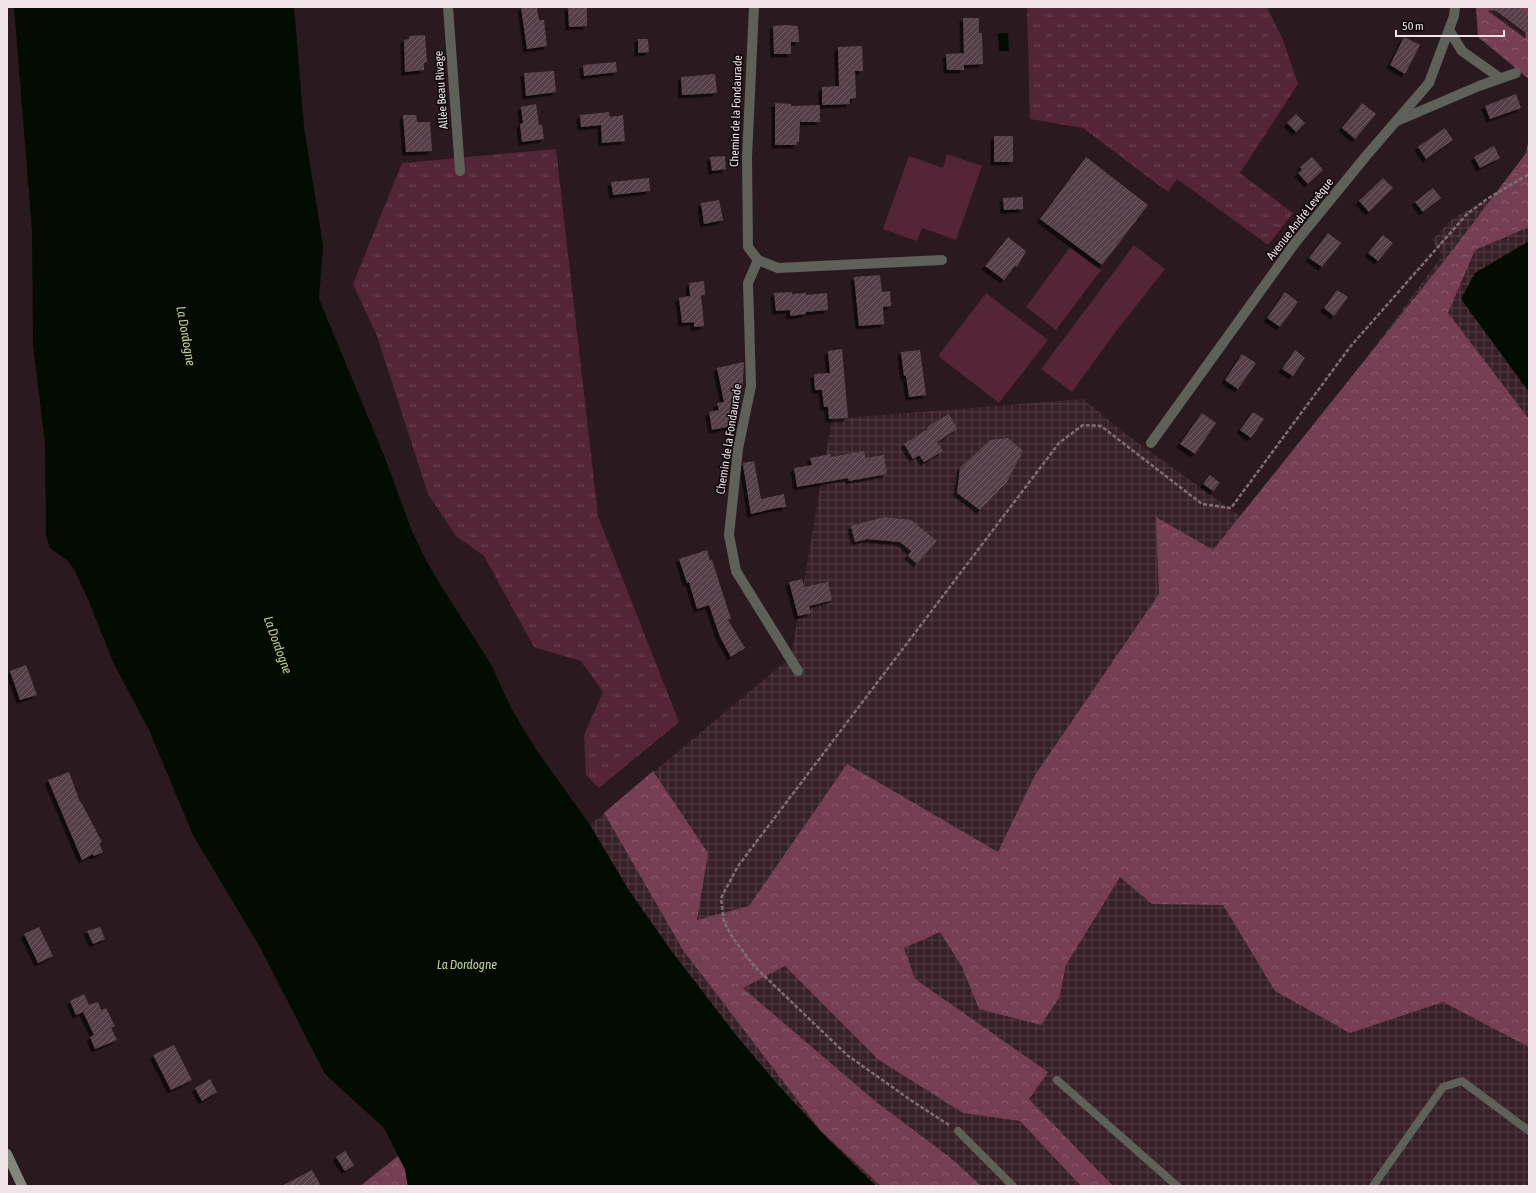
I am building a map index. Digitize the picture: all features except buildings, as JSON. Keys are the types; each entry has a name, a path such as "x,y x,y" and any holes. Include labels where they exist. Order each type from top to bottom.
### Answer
{"main road":[{"path":"7,1154 22,1186"}],"street":[{"name":"Allée Beau Rivage","path":"448,7 460,171"},
{"name":"Chemin de la Fondaurade","path":"754,7 747,157 748,247 758,260 748,282 751,386 738,450 729,535 736,571 798,671"},
{"name":"Avenue André Levêque","path":"1151,442 1295,243 1429,83 1454,16 1455,7"},
{"path":"1448,30 1462,51 1500,78"},
{"path":"1396,122 1500,78 1516,73"},
{"path":"758,260 778,268 942,260"}],"lane":[{"path":"1057,1080 1177,1186"},
{"path":"1373,1186 1443,1086 1462,1081 1529,1130"},
{"path":"958,1131 1013,1186"}],"path":[{"path":"958,1131 912,1101 847,1055 755,967 733,938 724,922 721,898 738,866 1059,443 1083,425 1101,426 1202,504 1230,508 1350,348 1467,214 1487,199 1529,174"}],"shaded area":[{"path":"1529,176 1529,1186 876,1186 824,1135 778,1085 735,1034 670,949 628,889 590,825 791,657 832,419 1083,399 1127,435 1240,516 1298,450 1442,256 1432,240 1452,219"}],"green space":[{"path":"1027,7 1267,7 1283,40 1298,84 1240,173 1293,213 1268,245 1177,179 1168,192 1083,128 1030,119"},
{"path":"1476,7 1529,7 1529,79 1478,37"},
{"path":"1529,137 1529,227 1475,250 1448,313 1529,419 1529,1047 1443,1002 1350,1033 1275,991 1223,905 1152,904 1120,877 1066,965 1059,998 1041,1025 979,1009 962,967 940,932 904,948 915,979 1048,1072 1029,1099 1113,1186 1081,1186 1020,1121 963,1113 879,1060 785,966 743,988 875,1101 952,1159 981,1186 881,1186 821,1131 683,950 604,813 653,771 708,853 697,920 749,906 847,764 998,852 1035,775 1159,594 1156,517 1213,550 1452,251 1526,153"},
{"path":"556,149 598,516 679,722 599,788 586,775 584,735 603,692 581,661 534,647 484,556 456,536 428,494 377,336 353,284 402,163"},
{"path":"947,154 982,166 956,240 922,228 917,241 883,229 909,156 943,168"},
{"path":"1134,245 1165,269 1117,330 1072,392 1041,369"},
{"path":"1070,247 1101,270 1056,330 1026,307"},
{"path":"986,293 1048,340 999,403 938,356"},
{"path":"398,1156 405,1169 408,1186 360,1186"}],"water":[{"name":"La Dordogne","path":"14,7 294,7 304,127 323,246 319,299 383,453 412,531 427,562 491,664 511,708 535,748 590,825 628,889 670,949 735,1034 778,1085 824,1135 876,1186 408,1186 405,1169 384,1128 325,1074 261,949 193,835 149,730 113,662 90,604 74,569 67,560 50,548 46,535 45,444 33,345 32,231"},
{"path":"998,33 1008,33 1009,51 999,51"},
{"path":"1529,241 1529,392 1461,299 1475,273"}]}
